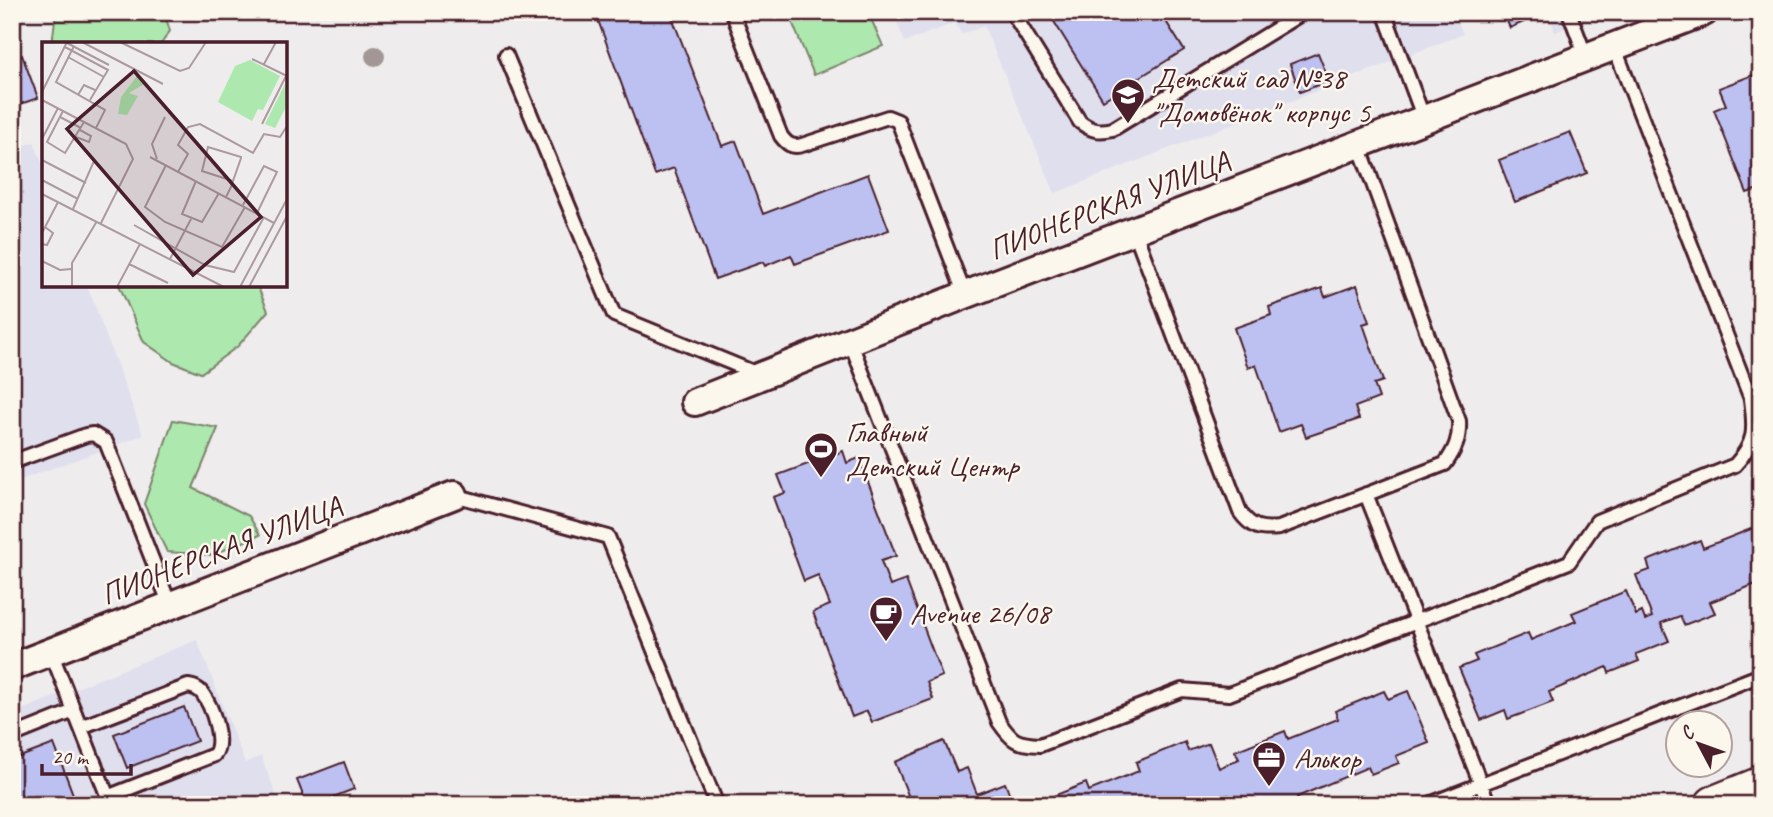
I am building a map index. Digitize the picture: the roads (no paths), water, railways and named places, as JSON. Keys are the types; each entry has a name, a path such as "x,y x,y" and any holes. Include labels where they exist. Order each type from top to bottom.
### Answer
{"main road":[{"path":"1714,805 1755,794"}],"street":[{"name":"ПИОНЕРСКАЯ УЛИЦА","path":"695,402 965,295 1704,12"},
{"name":"ПИОНЕРСКАЯ УЛИЦА","path":"12,667 454,495"}],"lane":[{"path":"732,12 781,136 787,143 796,147 881,118 888,117 898,121 965,295"},
{"path":"1012,12 1080,122 1091,130 1102,131 1113,129 1304,12"},
{"path":"1384,12 1424,119"},
{"path":"1569,12 1586,57"},
{"path":"850,341 999,722 1009,737 1020,745 1040,746 1182,690 1229,694 1569,562 1597,521 1735,466 1749,449 1755,426 1752,399 1614,46"},
{"path":"506,55 614,315 763,376"},
{"path":"1135,232 1240,512 1248,523 1262,530 1279,528 1445,464 1454,452 1460,436 1459,421 1359,145"},
{"path":"12,462 86,435 93,434 106,442 170,605"},
{"path":"1366,494 1489,805"},
{"path":"454,495 608,537 717,805"},
{"path":"51,652 109,801 214,755 218,750 219,735 205,697 201,691 187,686 81,727"},
{"path":"1427,805 1761,676"},
{"path":"12,736 74,710"}],"place":[{"name":"Детский сад №38 \"Домовёнок\" корпус 5","path":"1128,125"},
{"name":"Главный Детский Центр","path":"821,479"},
{"name":"Avenue 26/08","path":"886,643"},
{"name":"Алькор","path":"1269,788"}]}
